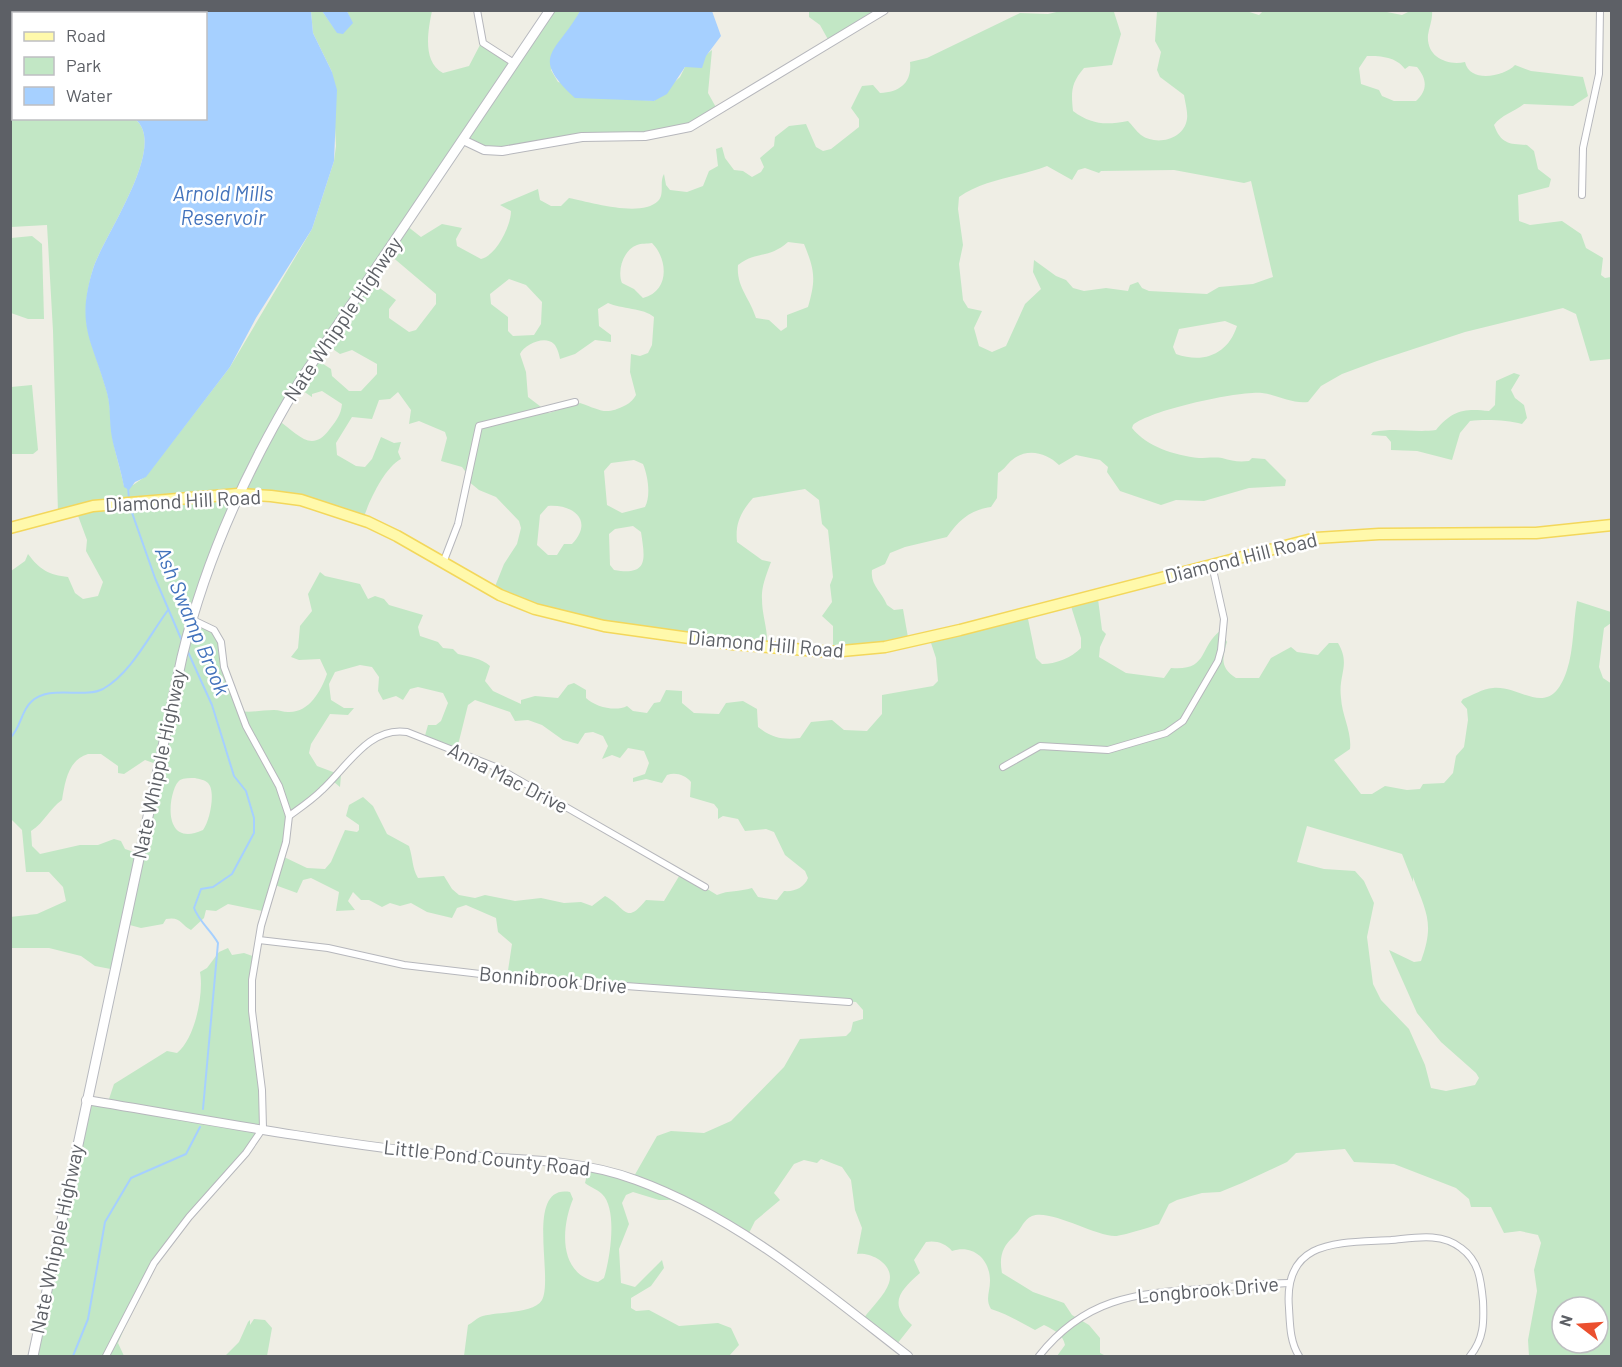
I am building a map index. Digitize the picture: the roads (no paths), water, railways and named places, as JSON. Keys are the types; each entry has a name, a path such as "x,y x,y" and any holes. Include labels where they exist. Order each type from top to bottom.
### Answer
{"main road":[{"name":"Nate Whipple Highway","path":"33,1356 182,657 191,619 207,570 238,494 266,438 300,381 550,10"},
{"name":"Diamond Hill Road","path":"10,528 78,509 138,501 238,494 291,499 334,510 397,536 518,603 593,623 732,644 831,652 910,642 1334,535 1536,533 1611,525"}],"street":[{"path":"477,10 483,43 514,63"},
{"path":"463,140 484,150 502,151 566,139 645,136 690,127 884,10"},
{"path":"1582,195 1583,148 1599,75 1599,10"},
{"path":"443,563 458,524 479,426 574,402"},
{"path":"1003,767 1040,746 1108,750 1166,733 1177,727 1190,711 1221,650 1224,619 1212,565"},
{"path":"106,1356 154,1263 189,1217 246,1153 263,1128 262,1090 252,1003 258,940 286,842 289,816 279,786 246,726 224,667 221,642 214,630 191,619"},
{"name":"Anna Mac Drive","path":"289,816 321,791 374,738 392,731 407,732 498,768 705,887"},
{"name":"Bonnibrook Drive","path":"258,940 328,948 404,965 515,978 849,1002"},
{"name":"Little Pond County Road","path":"86,1100 413,1152 560,1163 598,1169 637,1180 728,1226 768,1251 908,1356"},
{"path":"1299,1356 1292,1339 1289,1283 1296,1268 1306,1255 1328,1244 1433,1237 1449,1241 1462,1249 1473,1261 1482,1284 1483,1329 1479,1344 1470,1356"},
{"name":"Longbrook Drive","path":"1039,1356 1068,1325 1115,1300 1156,1292 1289,1283"}],"water":[{"name":"Arnold Mills Reservoir","path":"311,11 313,33 332,72 337,90 334,161 312,229 256,318 230,367 146,477 135,482 129,490 124,487 112,438 107,393 88,333 86,306 88,289 99,254 139,170 144,149 143,132 136,120 207,120 207,12 90,12"},
{"path":"322,11 347,11 353,23 343,34 337,33"},
{"path":"580,11 712,11 721,36 706,56 702,68 685,67 667,94 654,101 575,98 561,84 550,63 551,54"}],"waterway":[{"name":"Ash Swamp Brook","path":"128,486 129,499"},
{"name":"Ash Swamp Brook","path":"130,507 155,578 182,641"},
{"path":"10,738 17,729 25,710 38,697 56,693 95,692 113,682 131,664 168,610"},
{"name":"Ash Swamp Brook","path":"188,652 212,705 234,776 246,791 254,818 254,833 232,874 213,887 201,889 194,908 218,943 203,1109"},
{"name":"Ash Swamp Brook","path":"73,1356 88,1319 105,1222 131,1178 186,1154 200,1127"}]}
